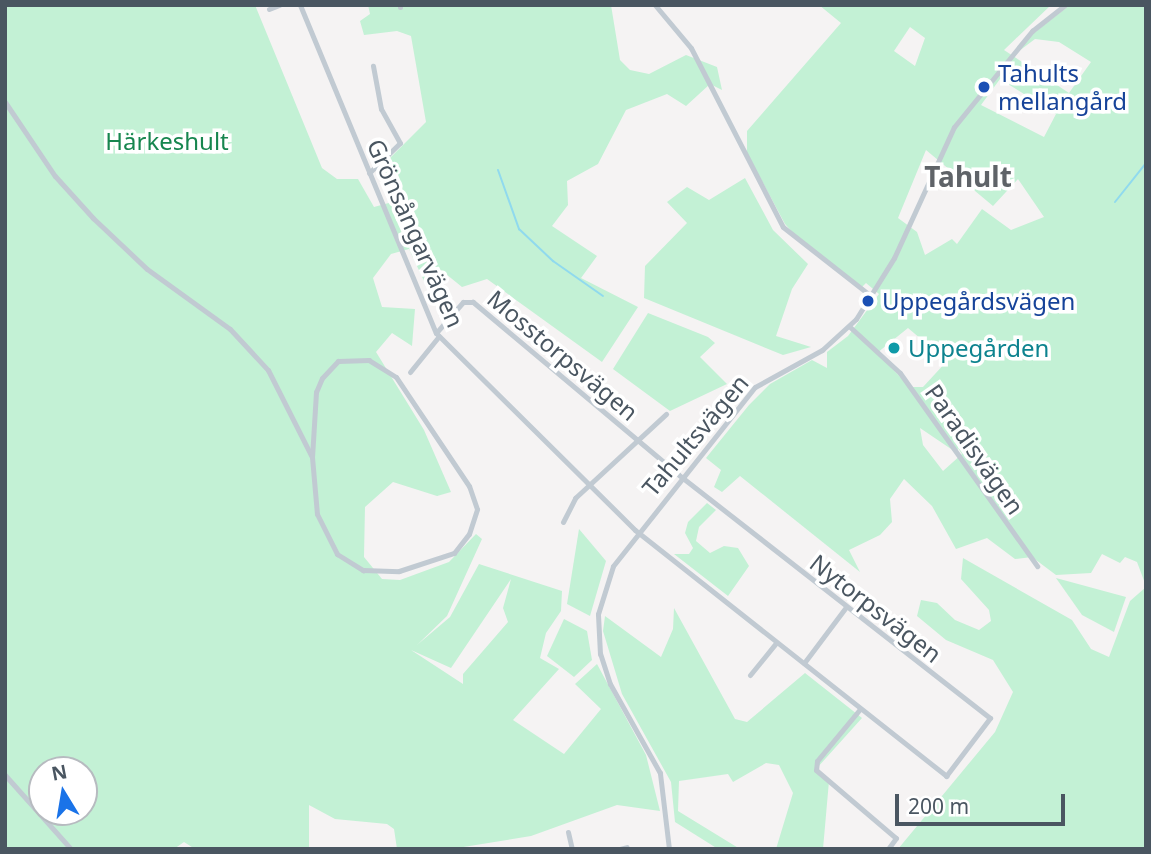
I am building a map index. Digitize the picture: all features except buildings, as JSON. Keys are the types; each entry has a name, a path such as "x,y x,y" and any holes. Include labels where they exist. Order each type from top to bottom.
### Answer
{"street":[{"path":"269,9 279,5"},
{"name":"Grönsångarvägen","path":"300,5 438,334 590,487 638,531 946,776"},
{"path":"655,5 691,48 783,227 871,296"},
{"name":"Tahultsvägen","path":"670,849 660,773 610,684 598,643 603,589 638,531 755,387 822,350 850,327 905,236 940,149 1014,51 1065,5"},
{"path":"369,173 400,143 381,109 373,66"},
{"path":"5,102 55,176 93,218 147,268 230,329 268,370 312,457 314,501 324,535 337,554 363,570 399,571 423,565 454,552 469,534 477,509 469,486 396,377 379,364 350,357 322,378 316,392 312,457"},
{"name":"Mosstorpsvägen","path":"410,372 463,302 473,302 683,478"},
{"name":"Paradisvägen","path":"850,327 900,373 1037,566"},
{"name":"Mosstorpsvägen","path":"563,522 575,498 666,414"},
{"name":"Nytorpsvägen","path":"683,478 990,718 946,776"},
{"path":"804,663 846,607"},
{"path":"750,675 776,643"},
{"path":"860,709 817,761 816,770 896,838 888,849"},
{"path":"5,775 71,849"},
{"path":"568,832 572,849"}],"green space":[{"name":"Härkeshult","path":"5,5 255,5 322,168 337,179 358,179 374,207 396,201 383,165 426,122 411,36 397,31 364,35 360,21 370,14 368,5 611,5 620,60 630,70 649,74 686,55 717,67 722,90 710,84 686,106 667,94 626,110 598,164 567,181 568,205 552,226 597,256 581,278 638,307 602,362 487,279 462,287 441,270 424,281 409,249 391,254 373,278 382,307 415,309 412,346 392,333 376,352 424,430 451,492 437,496 393,482 365,507 364,557 382,579 400,580 449,562 476,534 482,539 447,616 417,645 450,617 479,564 562,591 561,611 546,633 540,658 559,669 513,720 564,754 601,709 575,684 597,664 646,755 660,811 617,805 531,836 451,849 397,849 394,829 387,824 335,819 309,805 309,849 195,849 184,842 174,849 5,849","holes":["511,579 503,608 508,622 463,674 463,684 411,650 451,668"]},
{"path":"819,5 1051,5 1004,50 1069,93 1091,62 1059,42 1035,39 1019,51 1030,36 1070,5 1146,5 1146,586 1137,562 1125,557 1120,563 1102,554 1091,573 1056,575 1032,557 1015,559 987,538 956,549 932,506 904,479 890,499 892,522 880,535 849,550 860,572 740,476 722,492 714,487 721,470 706,458 749,405 770,384 812,360 827,368 827,352 848,336 879,294 866,283 862,287 802,243 785,224 747,153 747,131 841,23","holes":["910,27 925,38 915,66 894,51","1000,79 1056,114 1044,137 981,105","926,150 993,206 1018,179 1044,217 1011,230 982,209 957,244 952,239 925,255 917,232 898,218","908,328 947,361 923,387 910,387 877,353","920,428 957,453 958,448 962,454 943,471 923,445"]},
{"path":"745,178 773,230 808,264 792,289 776,336 811,347 783,355 644,298 645,266 687,223 667,202 687,187 709,200"},
{"path":"648,313 708,337 715,343 700,357 727,384 670,411 613,369"},
{"path":"707,503 716,510 699,527 696,541 710,553 724,546 738,548 749,566 728,596 674,554 689,554 693,548 685,533 688,522"},
{"path":"579,529 606,561 590,616 567,604"},
{"path":"963,558 1072,620 1091,649 1109,657 1130,601 1146,587 1146,849 898,849 995,732 1013,692 993,660 946,640 917,616 921,600 937,603 955,620 979,630 991,621 989,610 961,579"},
{"path":"1056,578 1126,597 1114,632 1082,615"},
{"path":"674,608 735,719 747,722 805,673 862,718 817,768 829,781 823,849 776,849 793,793 779,765 766,763 733,782 728,774 679,781 678,811 740,849 718,849 675,822 671,782 622,694 603,631 605,616 661,657 673,629"},
{"path":"564,619 587,631 592,660 574,677 547,656"}],"waterway":[{"path":"1115,202 1146,163"},
{"path":"498,170 519,229 553,261 603,296"}],"place":[{"name":"Tahults mellangård","path":"984,87"},
{"name":"Uppegårdsvägen","path":"868,301"},
{"name":"Uppegården","path":"894,348"}],"district":[{"name":"Tahult","path":"968,176"}]}
